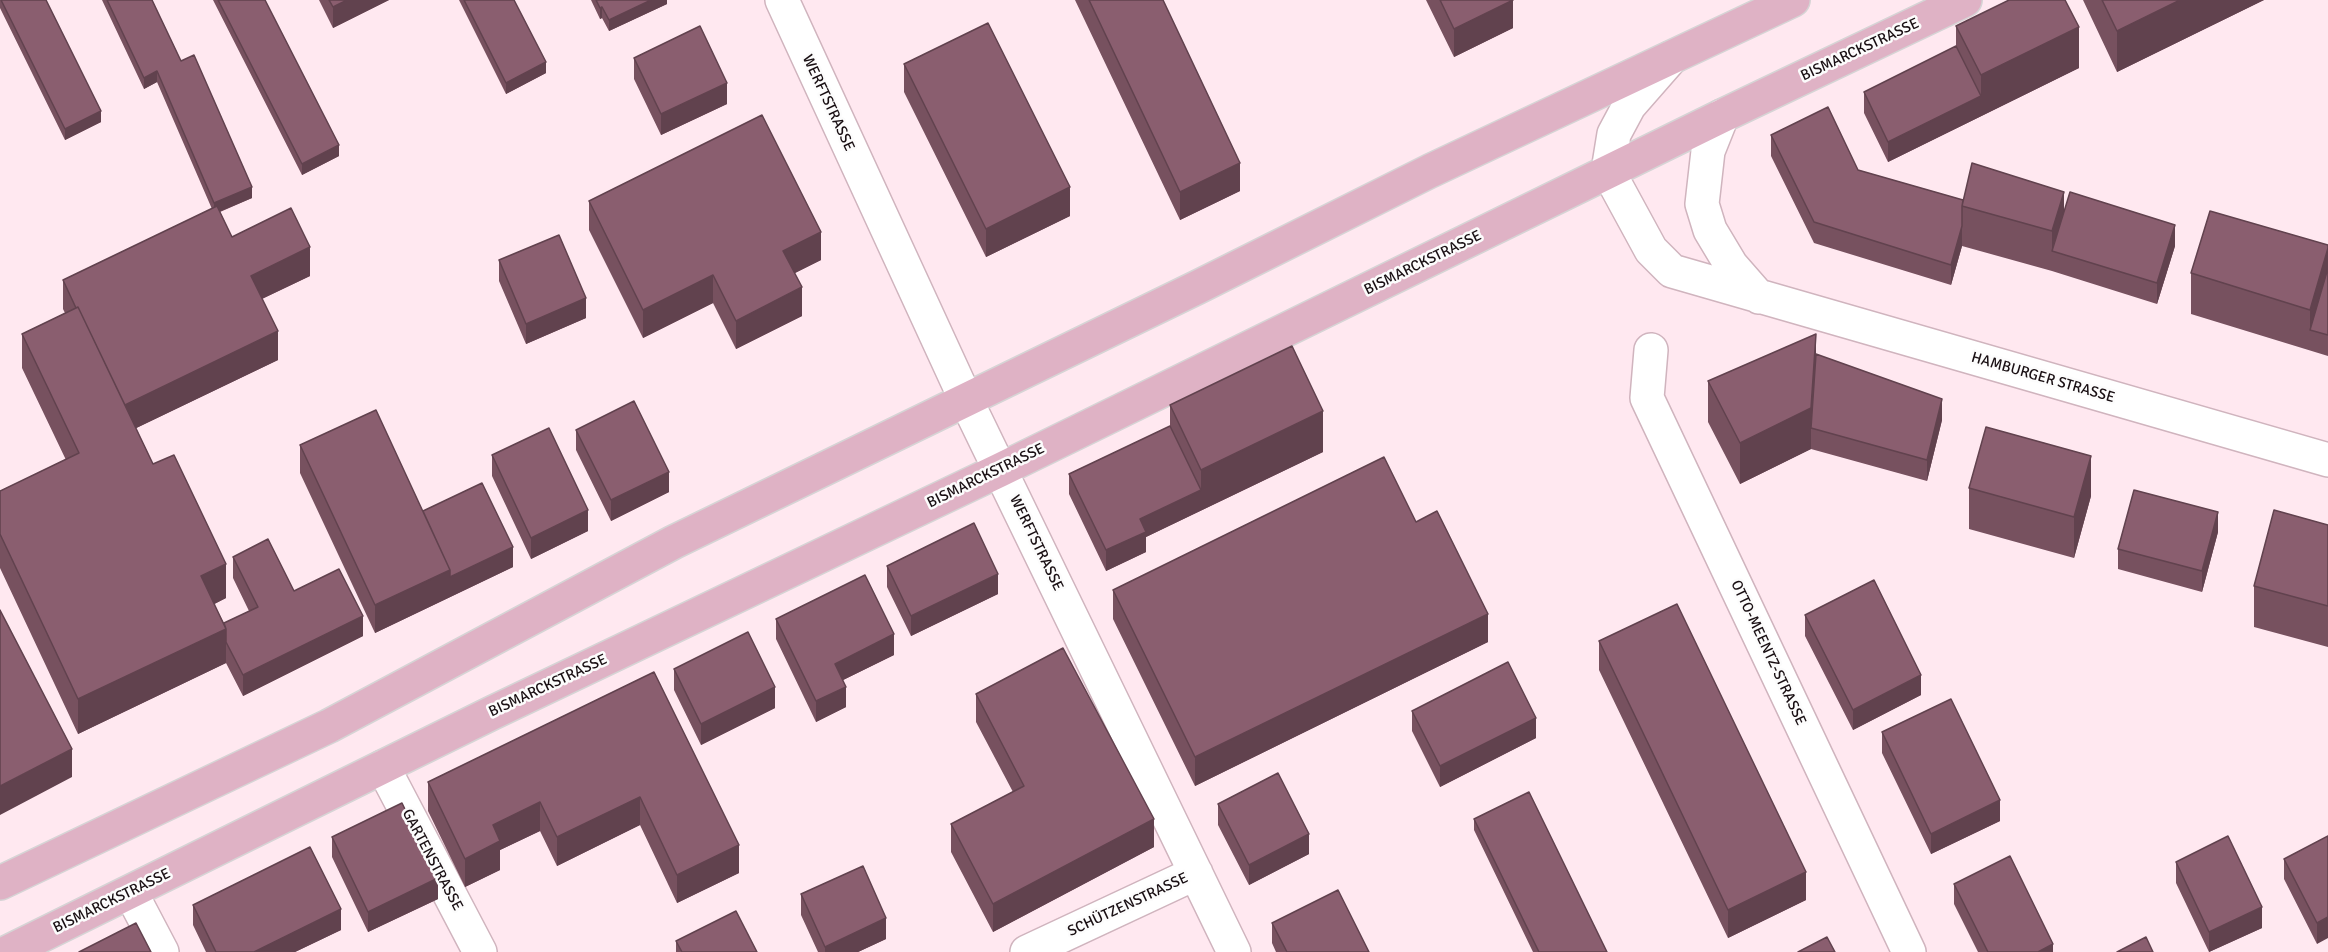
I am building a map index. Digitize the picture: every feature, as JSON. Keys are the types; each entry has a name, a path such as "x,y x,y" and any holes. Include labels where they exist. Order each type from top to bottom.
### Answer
{"main road":[{"path":"0,884 329,726 674,542 1198,287 1430,171 1793,0"},
{"name":"BISMARCKSTRASSE","path":"8,952 492,713 1000,470 1608,171 1965,0"}],"street":[{"name":"WERFTSTRASSE","path":"782,0 966,400 1234,952"},
{"path":"1608,171 1614,134 1629,106 1671,58"},
{"path":"1722,116 1708,151 1702,204 1710,230 1731,265 1759,297"},
{"name":"HAMBURGER STRASSE","path":"1608,171 1651,250 1672,271 2328,460"},
{"name":"OTTO-MEENTZ-STRASSE","path":"1651,350 1647,398 1909,952"},
{"name":"GARTENSTRASSE","path":"383,767 480,952"},
{"name":"SCHÜTZENSTRASSE","path":"1027,952 1196,873"},
{"path":"131,892 162,952"}],"building":[{"path":"1,0 46,0 101,111 65,129"},
{"path":"107,0 152,0 181,61 194,55 252,187 214,203 157,71 144,78"},
{"path":"218,0 265,0 339,145 302,164"},
{"path":"329,0 347,0 333,7"},
{"path":"464,0 514,0 546,62 506,83"},
{"path":"596,0 651,0 609,20"},
{"path":"1089,0 1163,0 1240,163 1180,192"},
{"path":"1440,0 1513,0 1454,29"},
{"path":"2009,0 2065,0 2079,27 1981,75 1956,26"},
{"path":"2102,0 2180,0 2117,31"},
{"path":"988,23 1070,187 986,229 904,64"},
{"path":"700,26 727,83 661,114 634,58"},
{"path":"1956,46 1981,96 1888,142 1864,92"},
{"path":"1828,107 1858,170 1963,200 1962,226 1951,265 1814,222 1771,135"},
{"path":"762,115 821,232 783,251 802,287 736,321 713,275 643,310 589,201"},
{"path":"1972,163 2064,192 2052,231 1962,206"},
{"path":"2070,192 2175,225 2157,283 2052,251"},
{"path":"217,206 232,237 291,208 310,247 251,276 278,331 125,405 63,280"},
{"path":"2210,211 2328,245 2310,310 2191,273"},
{"path":"559,235 586,298 526,324 499,260"},
{"path":"2328,268 2328,335 2310,330"},
{"path":"78,307 153,464 174,455 226,564 201,576 226,629 78,699 0,534 0,491 79,453 22,334"},
{"path":"1816,334 1811,408 1740,443 1708,381"},
{"path":"1292,346 1323,411 1201,470 1170,405"},
{"path":"1816,354 1942,399 1927,460 1811,428"},
{"path":"634,401 669,472 611,500 576,430"},
{"path":"376,410 450,570 375,605 300,445"},
{"path":"1170,426 1201,490 1140,519 1146,532 1106,550 1069,474"},
{"path":"1986,427 2091,456 2074,517 1969,488"},
{"path":"549,428 588,510 531,538 492,455"},
{"path":"1384,457 1416,522 1437,511 1488,614 1195,757 1113,590"},
{"path":"482,483 513,547 450,577 450,570 423,511"},
{"path":"2134,490 2218,512 2202,571 2118,549"},
{"path":"2274,510 2328,525 2328,606 2254,586"},
{"path":"974,523 998,574 911,616 887,566"},
{"path":"268,539 294,591 339,569 363,616 243,675 226,642 224,623 258,607 233,557"},
{"path":"865,575 894,634 835,664 846,687 816,701 776,619"},
{"path":"1874,580 1921,675 1853,710 1805,615"},
{"path":"1677,604 1806,872 1728,910 1599,641"},
{"path":"0,610 72,749 0,786"},
{"path":"748,632 775,687 701,724 674,669"},
{"path":"1063,648 1154,819 993,904 951,824 1024,786 976,694"},
{"path":"1508,662 1536,718 1440,766 1412,711"},
{"path":"654,672 739,845 677,875 640,797 557,837 540,802 493,825 500,841 465,859 428,782"},
{"path":"1951,699 2000,800 1931,834 1882,732"},
{"path":"1278,773 1309,834 1249,865 1218,804"},
{"path":"1529,792 1607,952 1539,952 1474,819"},
{"path":"402,803 438,878 368,912 332,837"},
{"path":"2228,836 2262,907 2209,932 2176,862"},
{"path":"2328,836 2328,917 2317,923 2284,859"},
{"path":"310,847 341,909 254,952 216,952 193,905"},
{"path":"2010,856 2053,944 2038,952 1988,952 1954,884"},
{"path":"863,866 886,918 825,947 801,894"},
{"path":"1338,890 1369,952 1287,952 1272,923"},
{"path":"736,911 757,952 682,952 676,941"},
{"path":"136,923 151,952 79,952"},
{"path":"1827,937 1835,952 1798,952"},
{"path":"2146,937 2153,952 2117,952"}]}
